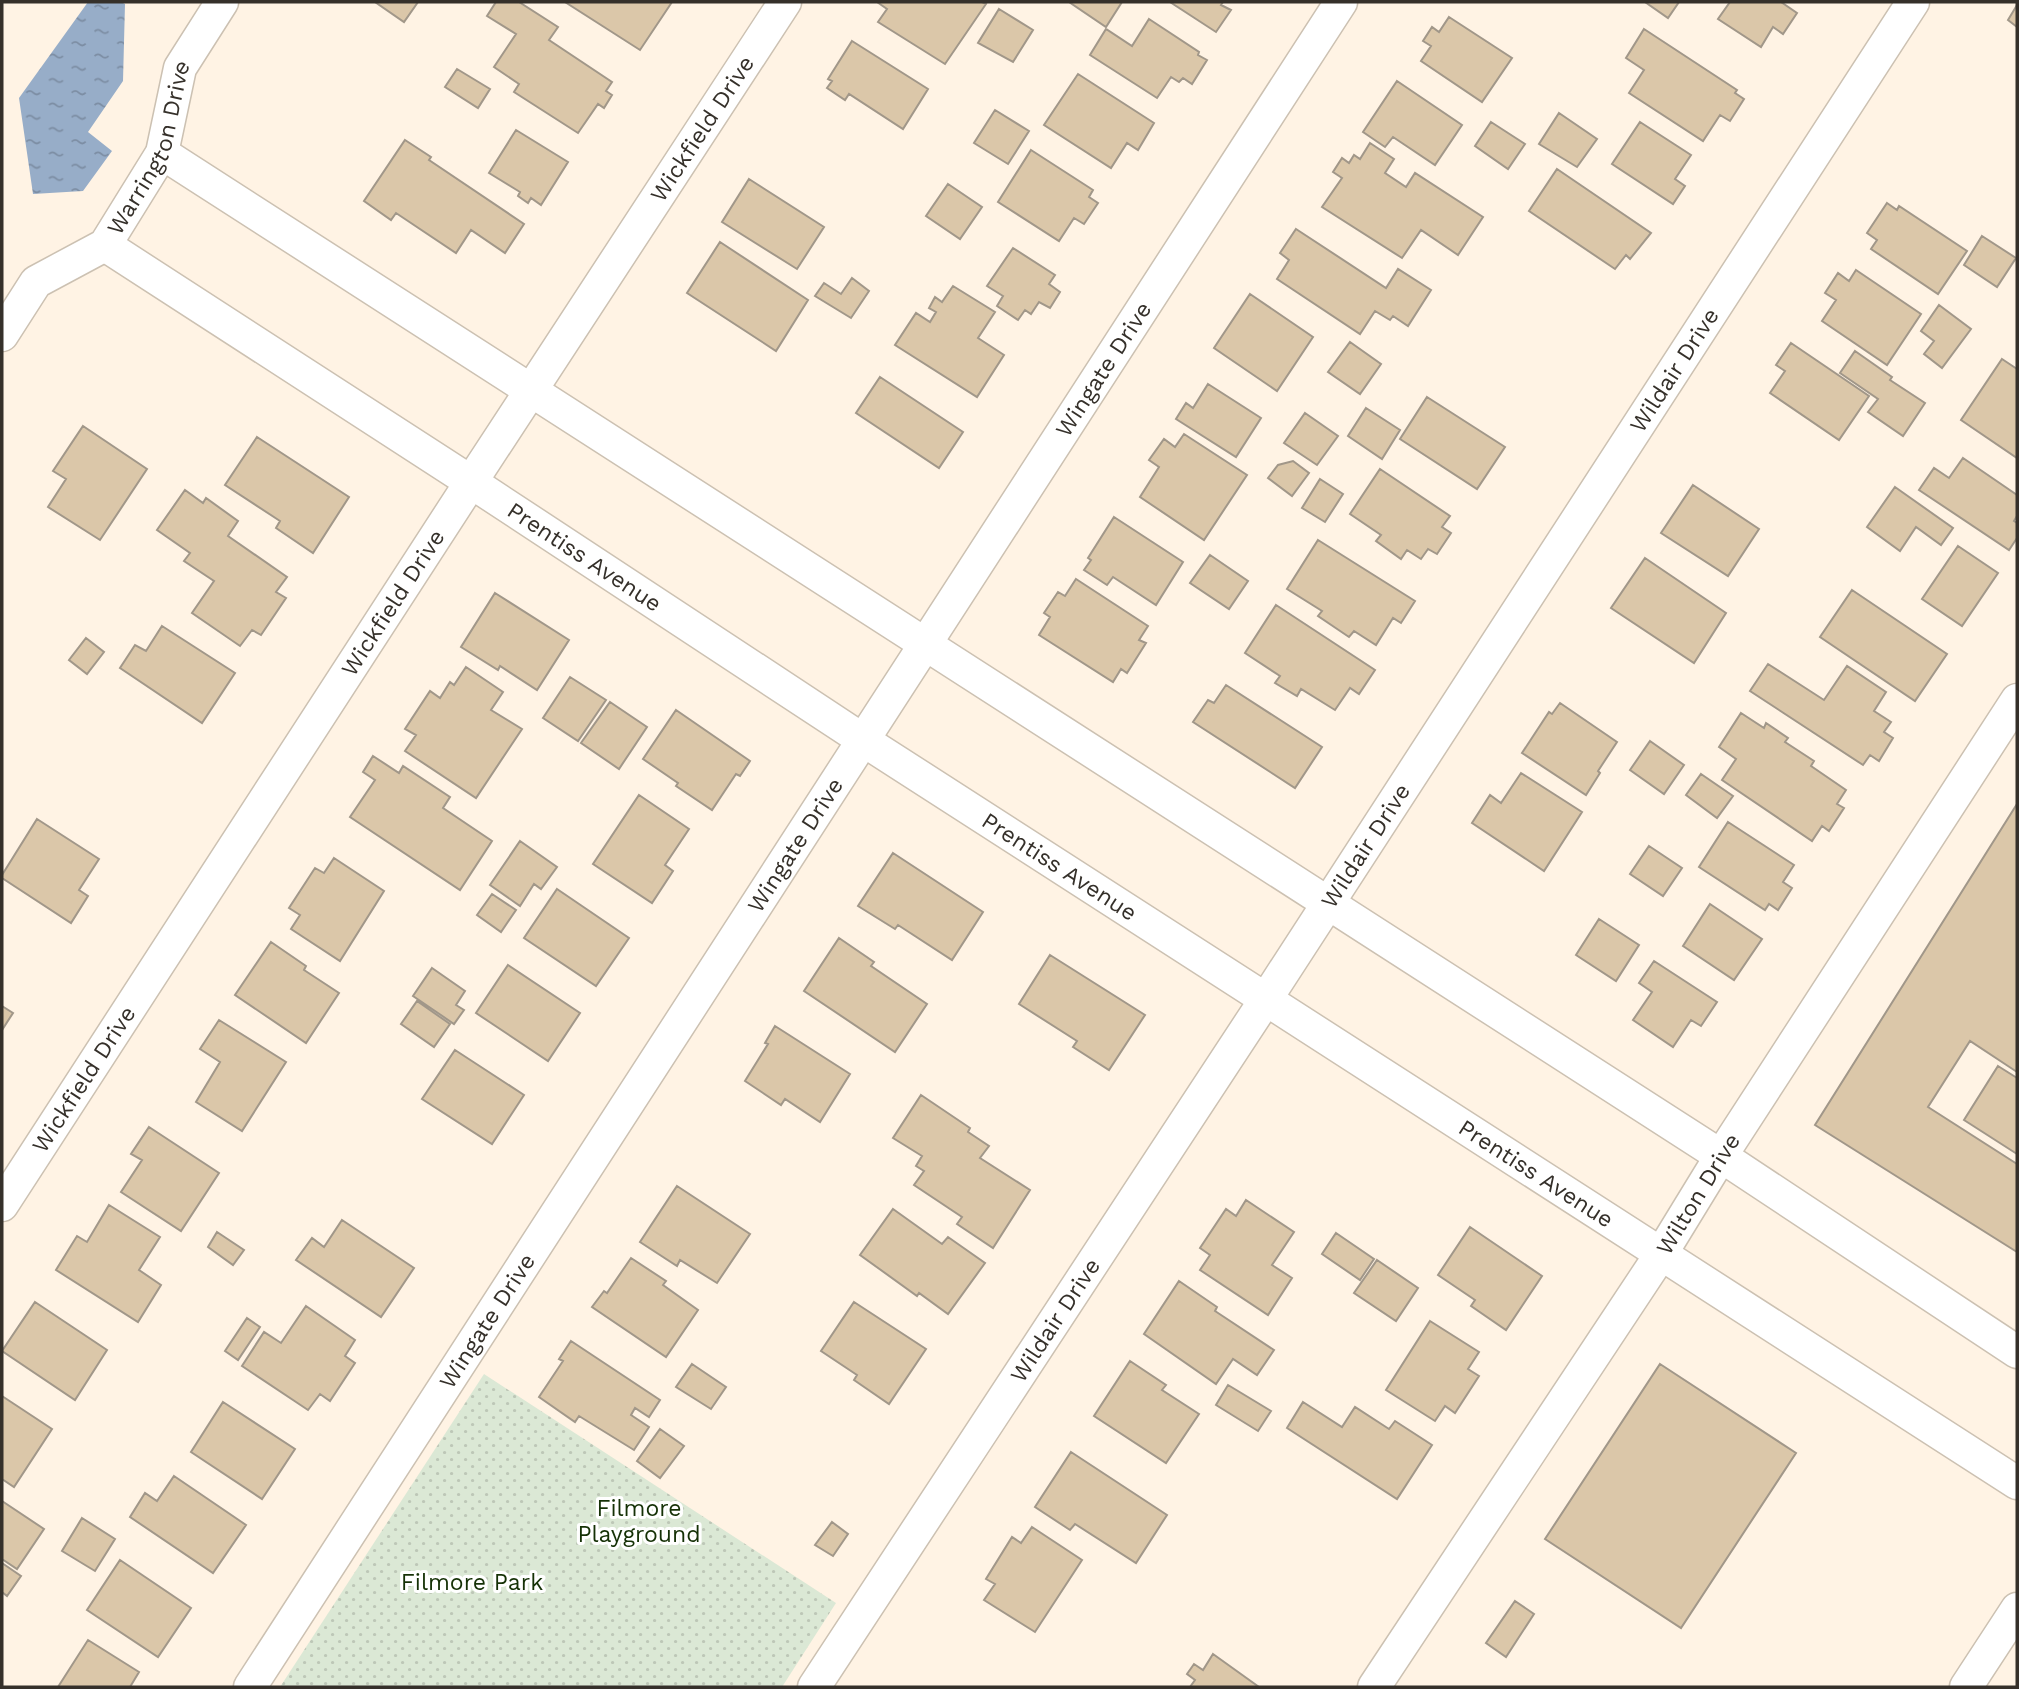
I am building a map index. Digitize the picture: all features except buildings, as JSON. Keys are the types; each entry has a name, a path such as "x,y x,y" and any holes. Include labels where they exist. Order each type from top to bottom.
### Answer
{"street":[{"name":"Warrington Drive","path":"2,335 36,282 105,245 162,153 180,68 222,2"},
{"name":"Wickfield Drive","path":"2,1205 785,2"},
{"name":"Wingate Drive","path":"250,1687 1341,2"},
{"name":"Wildair Drive","path":"814,1687 1266,999 1913,2"},
{"path":"162,153 1721,1156 2017,1352"},
{"name":"Prentiss Avenue","path":"105,245 863,740 2017,1483"},
{"name":"Wilton Drive","path":"1374,1687 1661,1254 1721,1156 2017,700"},
{"path":"1966,1687 2017,1609"}],"green space":[{"name":"Filmore Park","path":"484,1374 836,1603 782,1687 280,1687"}],"water":[{"path":"88,2 125,4 123,81 88,132 112,151 83,191 33,194 19,98"}],"park label":[{"name":"Filmore Playground","path":"639,1521"}]}
